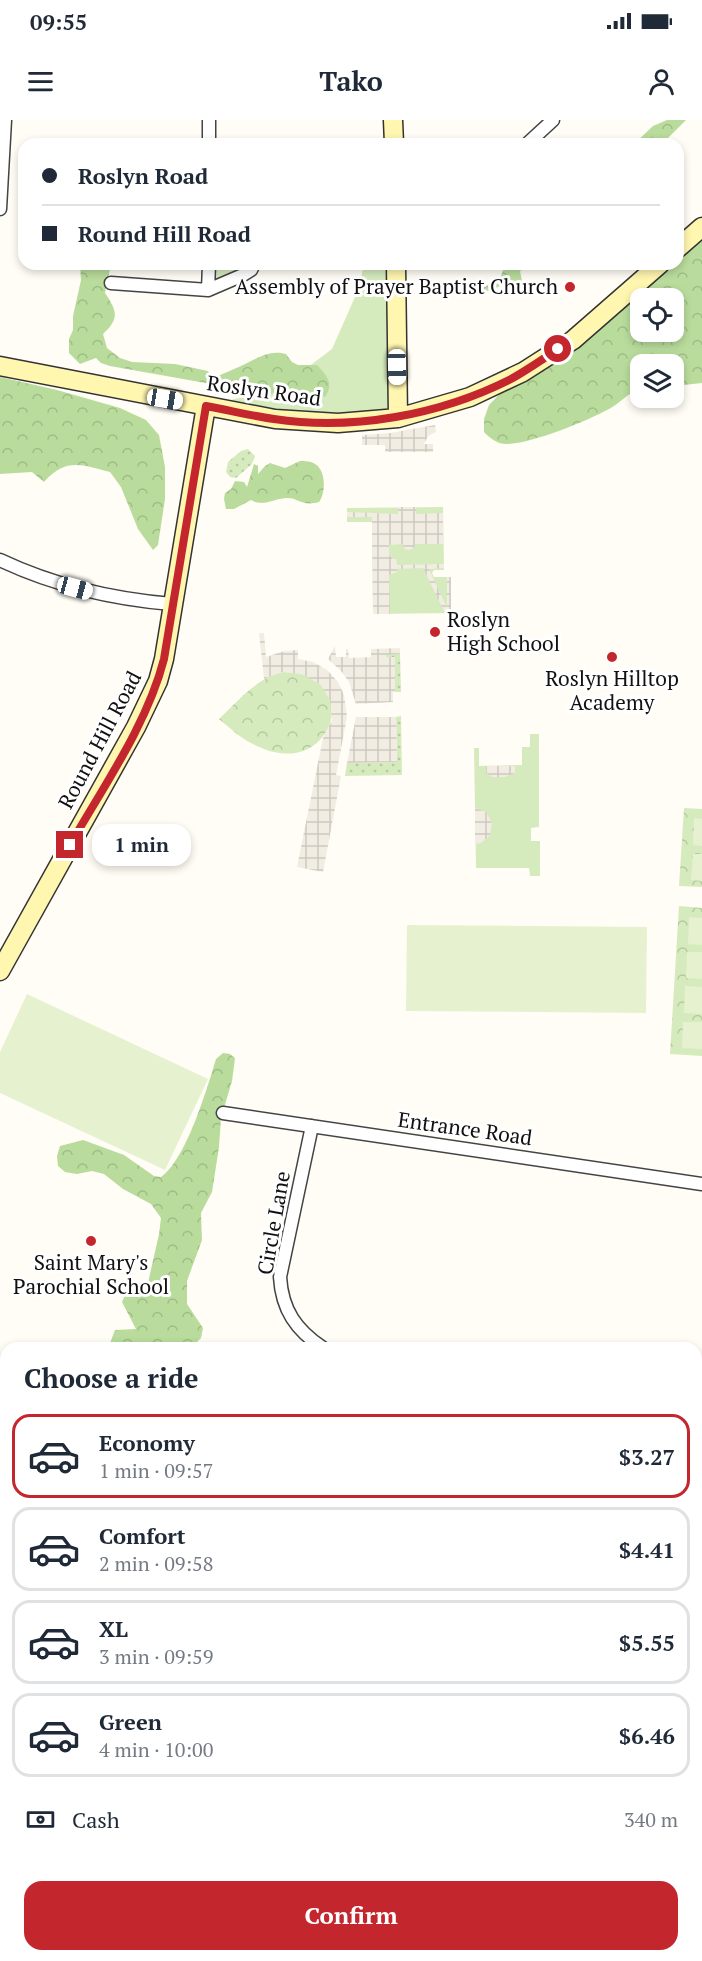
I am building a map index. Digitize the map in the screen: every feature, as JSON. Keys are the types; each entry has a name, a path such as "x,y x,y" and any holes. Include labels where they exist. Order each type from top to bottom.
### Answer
{"street":[{"path":"0,209 5,120"},
{"path":"209,120 209,138"},
{"path":"393,120 394,138"},
{"path":"533,138 553,120"},
{"path":"684,243 702,227"},
{"path":"208,290 209,270"},
{"path":"111,283 208,290 250,270"},
{"path":"396,270 398,418"},
{"name":"Roslyn Road","path":"0,366 275,420 338,423 398,418 470,397 523,372 573,340 653,270"},
{"name":"Round Hill Road","path":"0,970 151,699 164,659 206,406"},
{"path":"0,560 37,577 98,594 134,601 172,604"},
{"name":"Entrance Road","path":"223,1113 702,1184"},
{"name":"Circle Lane","path":"312,1126 280,1277 284,1300 293,1320 307,1338 313,1342"}],"green space":[{"path":"667,120 686,120 668,138 640,138 653,126"},
{"path":"702,227 702,383 684,385 684,354 630,354 630,394 613,407 560,431 519,443 501,444 484,432 484,419 489,405 516,377 652,270 684,270 684,243"},
{"path":"80,270 110,270 105,293 115,314 112,323 103,334 107,348 120,358 132,362 175,364 208,371 215,378 263,356 274,353 286,354 292,362 298,365 317,365 329,383 326,396 320,398 256,392 110,366 101,363 96,358 80,364 69,353 69,339 73,330 73,316 81,280"},
{"path":"209,270 243,270 208,290"},
{"path":"363,270 396,270 398,418 344,423 206,406 280,388 332,349 359,288"},
{"path":"503,270 522,270 520,271 524,291 511,281 491,290 474,294 501,276"},
{"path":"0,377 120,408 146,420 159,435 165,467 165,499 158,545 153,550 138,529 121,487 110,472 83,465 67,466 52,474 44,482 32,472 0,474"},
{"path":"248,449 255,456 252,464 236,478 230,477 226,472 228,462 241,451"},
{"path":"300,461 313,463 321,471 324,488 319,502 304,503 290,498 264,503 251,500 234,509 226,509 225,493 231,489 235,481 244,482 247,487 254,464 258,466 258,474 270,463 285,468"},
{"path":"443,507 444,570 434,570 432,573 434,577 451,577 451,613 373,614 372,522 347,522 347,508"},
{"path":"386,654 400,654 401,692 395,692 395,658 386,657"},
{"path":"282,672 309,677 325,689 332,706 330,724 320,740 303,751 281,753 253,744 239,736 219,719 256,685"},
{"path":"401,716 402,775 345,776 347,763 397,762 396,717"},
{"path":"530,734 539,734 539,827 531,828 531,841 540,841 540,876 530,876 529,868 476,868 474,748 479,748 479,766 522,765 522,747 530,747"},
{"path":"684,808 702,809 702,887 679,886"},
{"path":"694,818 702,819 702,846 693,845"},
{"path":"693,854 702,854 702,881 691,880"},
{"path":"679,906 702,908 702,1056 670,1054"},
{"path":"689,917 702,918 702,945 688,944"},
{"path":"407,925 647,927 646,1013 406,1011"},
{"path":"687,952 702,952 702,979 686,978"},
{"path":"685,986 702,987 702,1014 684,1013"},
{"path":"27,994 208,1079 165,1170 0,1093 0,1052"},
{"path":"683,1022 702,1022 702,1049 682,1048"},
{"path":"223,1053 235,1058 232,1081 221,1118 212,1192 201,1213 202,1240 187,1281 187,1304 203,1328 201,1338 197,1342 110,1342 115,1330 136,1329 122,1302 125,1295 136,1296 148,1283 161,1218 151,1204 123,1189 104,1174 92,1171 77,1174 65,1172 58,1166 57,1156 60,1146 83,1140 124,1155 154,1176 161,1177 179,1156 187,1140 216,1059"}],"shaded area":[{"path":"435,425 436,432 428,436 424,444 433,444 433,452 385,452 385,445 362,445 362,435 390,433"},
{"path":"398,507 416,507 416,514 443,513 443,544 415,544 414,548 409,550 405,549 402,544 389,545 389,556 396,559 397,565 444,564 444,568 429,569 447,608 447,577 451,577 451,613 445,613 423,568 397,569 397,572 389,575 390,614 373,614 372,517 347,517 347,512 398,514"},
{"path":"259,633 264,633 266,657 284,651 298,650 298,659 313,662 327,670 338,682 344,695 347,717 336,775 341,776 323,872 297,867 323,738 332,720 330,700 321,685 302,674 282,672 264,679"},
{"path":"335,646 336,657 346,657 346,649 348,649 349,658 371,657 371,649 400,648 400,654 386,655 386,657 395,657 393,702 356,704 349,682 328,659"},
{"path":"356,717 396,717 397,762 347,763"},
{"path":"486,766 515,766 515,773 505,777 493,777 486,773"},
{"path":"475,808 486,812 492,823 490,835 481,843 475,844"}],"place":[{"name":"Assembly of Prayer Baptist Church","path":"570,287"},
{"name":"Roslyn High School","path":"435,632"},
{"name":"Roslyn Hilltop Academy","path":"612,657"},
{"name":"Saint Mary's Parochial School","path":"91,1241"}],"route":[{"path":"70,845 136,727 158,681 164,659 206,406 275,420 351,423 398,418 470,397 509,380 558,349"}]}
